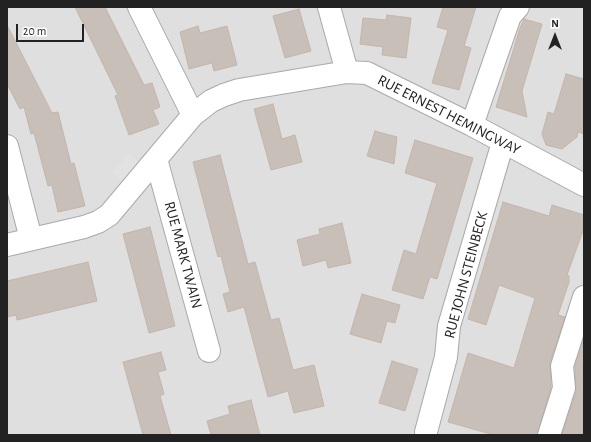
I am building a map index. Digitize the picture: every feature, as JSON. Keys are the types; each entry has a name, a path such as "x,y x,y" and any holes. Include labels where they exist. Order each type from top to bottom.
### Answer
{"street":[{"path":"138,7 194,115"},
{"path":"329,7 347,72"},
{"path":"472,125 510,16 518,7"},
{"name":"RUE ERNEST HEMINGWAY","path":"7,245 84,227 109,216 194,115 211,101 239,90 347,72 375,76 584,184"},
{"name":"RUE JOHN STEINBECK","path":"426,432 446,357 449,326 503,142"},
{"path":"7,146 31,239"},
{"name":"RUE MARK TWAIN","path":"156,159 209,351"},
{"path":"548,435 564,388 562,366 584,297"}],"shaded area":[{"path":"7,7 584,7 584,435 7,435"},
{"path":"129,154 141,164 125,184 112,173"}],"building":[{"path":"75,7 105,7 144,85 152,83 160,107 153,110 159,124 129,135 115,96 118,95"},
{"path":"443,7 476,7 464,46 471,48 459,90 432,83 448,30 437,27"},
{"path":"299,9 311,51 285,58 273,16"},
{"path":"387,15 411,18 406,58 382,55 383,47 360,44 363,18 386,20"},
{"path":"524,19 542,24 522,91 527,117 496,107"},
{"path":"7,25 52,113 58,112 71,164 74,163 85,206 58,212 52,185 48,186 34,133 31,134 24,107 20,109 7,84"},
{"path":"198,26 200,33 227,26 237,65 214,71 212,63 189,69 180,32"},
{"path":"566,74 584,79 584,134 578,132 577,137 562,149 546,145 542,134 548,112 554,114"},
{"path":"273,104 282,139 295,135 302,162 271,170 254,109"},
{"path":"375,131 397,137 394,164 367,156"},
{"path":"415,140 473,158 437,279 430,277 423,299 392,290 404,250 416,254 437,183 405,173"},
{"path":"220,155 248,264 255,262 271,320 279,318 293,370 314,365 324,406 294,413 288,391 268,397 244,307 228,312 223,294 230,292 221,256 218,257 193,162"},
{"path":"503,202 549,216 552,205 584,215 584,228 567,275 569,276 569,282 558,315 565,317 550,362 551,387 537,435 494,435 448,422 468,353 514,368 535,298 499,285 486,325 468,319"},
{"path":"342,223 351,263 328,268 326,260 303,266 297,240 320,234 319,229"},
{"path":"150,227 175,326 149,333 123,234"},
{"path":"88,262 97,301 17,320 16,315 7,317 7,281"},
{"path":"362,294 400,305 395,323 387,321 381,343 350,334"},
{"path":"584,338 584,435 562,435 576,392 575,367"},
{"path":"161,352 166,370 158,372 164,394 160,396 171,435 143,435 123,362"},
{"path":"392,361 418,369 405,411 379,403"},
{"path":"251,400 260,435 211,435 207,421 230,414 228,406"}]}
